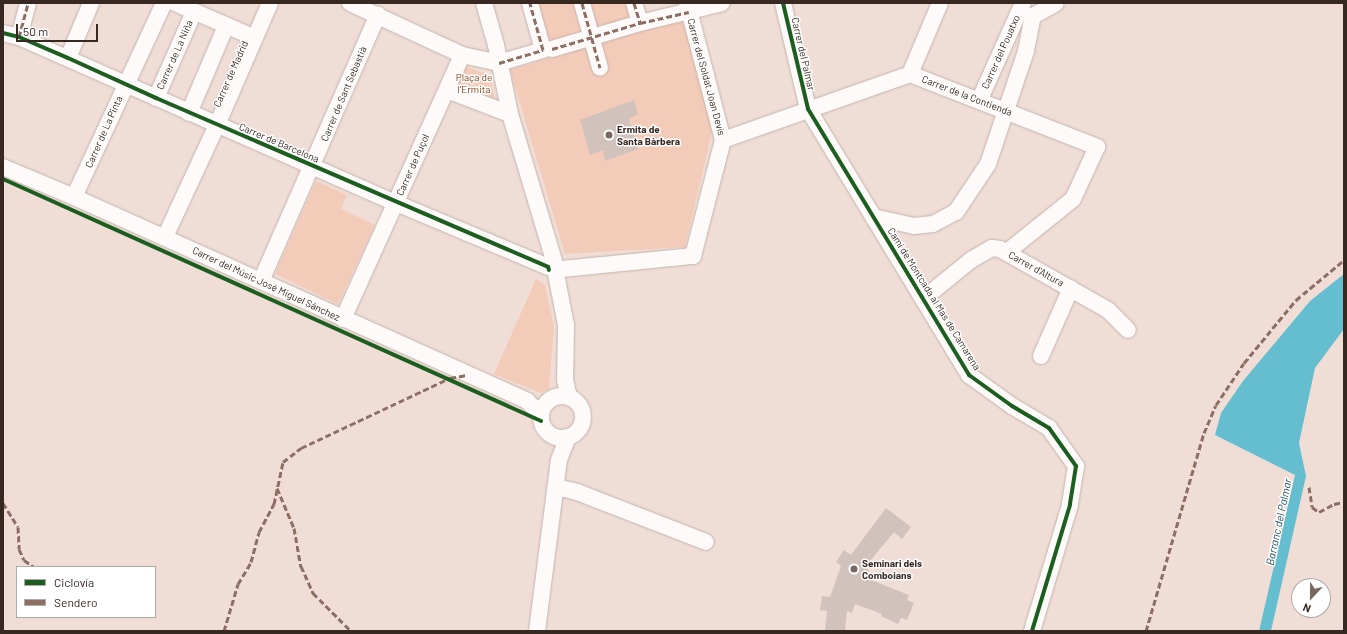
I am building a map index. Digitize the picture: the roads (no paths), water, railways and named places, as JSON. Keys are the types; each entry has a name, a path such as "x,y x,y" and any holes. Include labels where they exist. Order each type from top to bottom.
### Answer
{"street":[{"path":"19,37 28,3"},
{"path":"68,58 91,3"},
{"name":"Carrer de La Pinta","path":"74,197 164,3"},
{"path":"175,3 255,38"},
{"name":"Carrer de Madrid","path":"165,238 217,125 270,3"},
{"path":"350,3 462,55 499,63 543,50 530,3"},
{"path":"484,3 510,114 555,268 566,326 564,380 553,402 544,427 555,444 559,460"},
{"path":"582,3 600,68"},
{"path":"634,3 640,24"},
{"path":"552,49 640,24 688,7 722,3"},
{"name":"Carrer del Palmar","path":"783,3 808,109"},
{"path":"910,74 940,3"},
{"name":"Carrer del Pouatxo","path":"979,101 1023,3"},
{"path":"873,217 914,226 933,224 956,212 988,164 1004,111 1026,51 1033,16 1056,3"},
{"name":"Carrer del Soldat Joan Devís","path":"555,268 693,256 723,140 688,7"},
{"name":"Carrer de La Niña","path":"156,98 194,12"},
{"name":"Carrer de Sant Sebastià","path":"261,281 378,16"},
{"path":"189,113 226,26"},
{"name":"Carrer de Barcelona","path":"3,33 19,37 125,85 396,203 555,268"},
{"name":"Carrer de Puçol","path":"343,319 462,55"},
{"name":"Carrer de la Contienda","path":"723,140 910,74 1097,147 1073,199 1007,252"},
{"path":"447,90 510,114"},
{"name":"Camí de Montcada al Mas de Camarena","path":"808,109 969,375 1012,406 1049,428 1076,466 1070,505 1032,631"},
{"name":"Carrer del Músic José Miguel Sánchez","path":"3,167 74,197 527,401 553,402"},
{"name":"Carrer d'Altura","path":"923,299 971,260 992,248 1000,248 1108,310 1128,330"},
{"path":"1041,356 1072,288"},
{"path":"537,631 559,460 568,437 579,430 584,417 580,405 553,402"},
{"path":"548,433 554,436 568,437"},
{"path":"556,487 578,492 706,542"}],"water":[{"path":"1344,274 1344,329 1315,368 1299,443 1306,476 1271,631 1259,631 1295,475 1215,435 1221,413 1243,381 1310,301"}],"place":[{"name":"Ermita de Santa Bàrbera","path":"609,135"},
{"name":"Seminari dels Comboians","path":"854,569"}],"park label":[{"name":"Plaça de l'Ermita","path":"474,82"}],"water label":[{"name":"Barranc del Palmar","path":"1279,522"}]}
